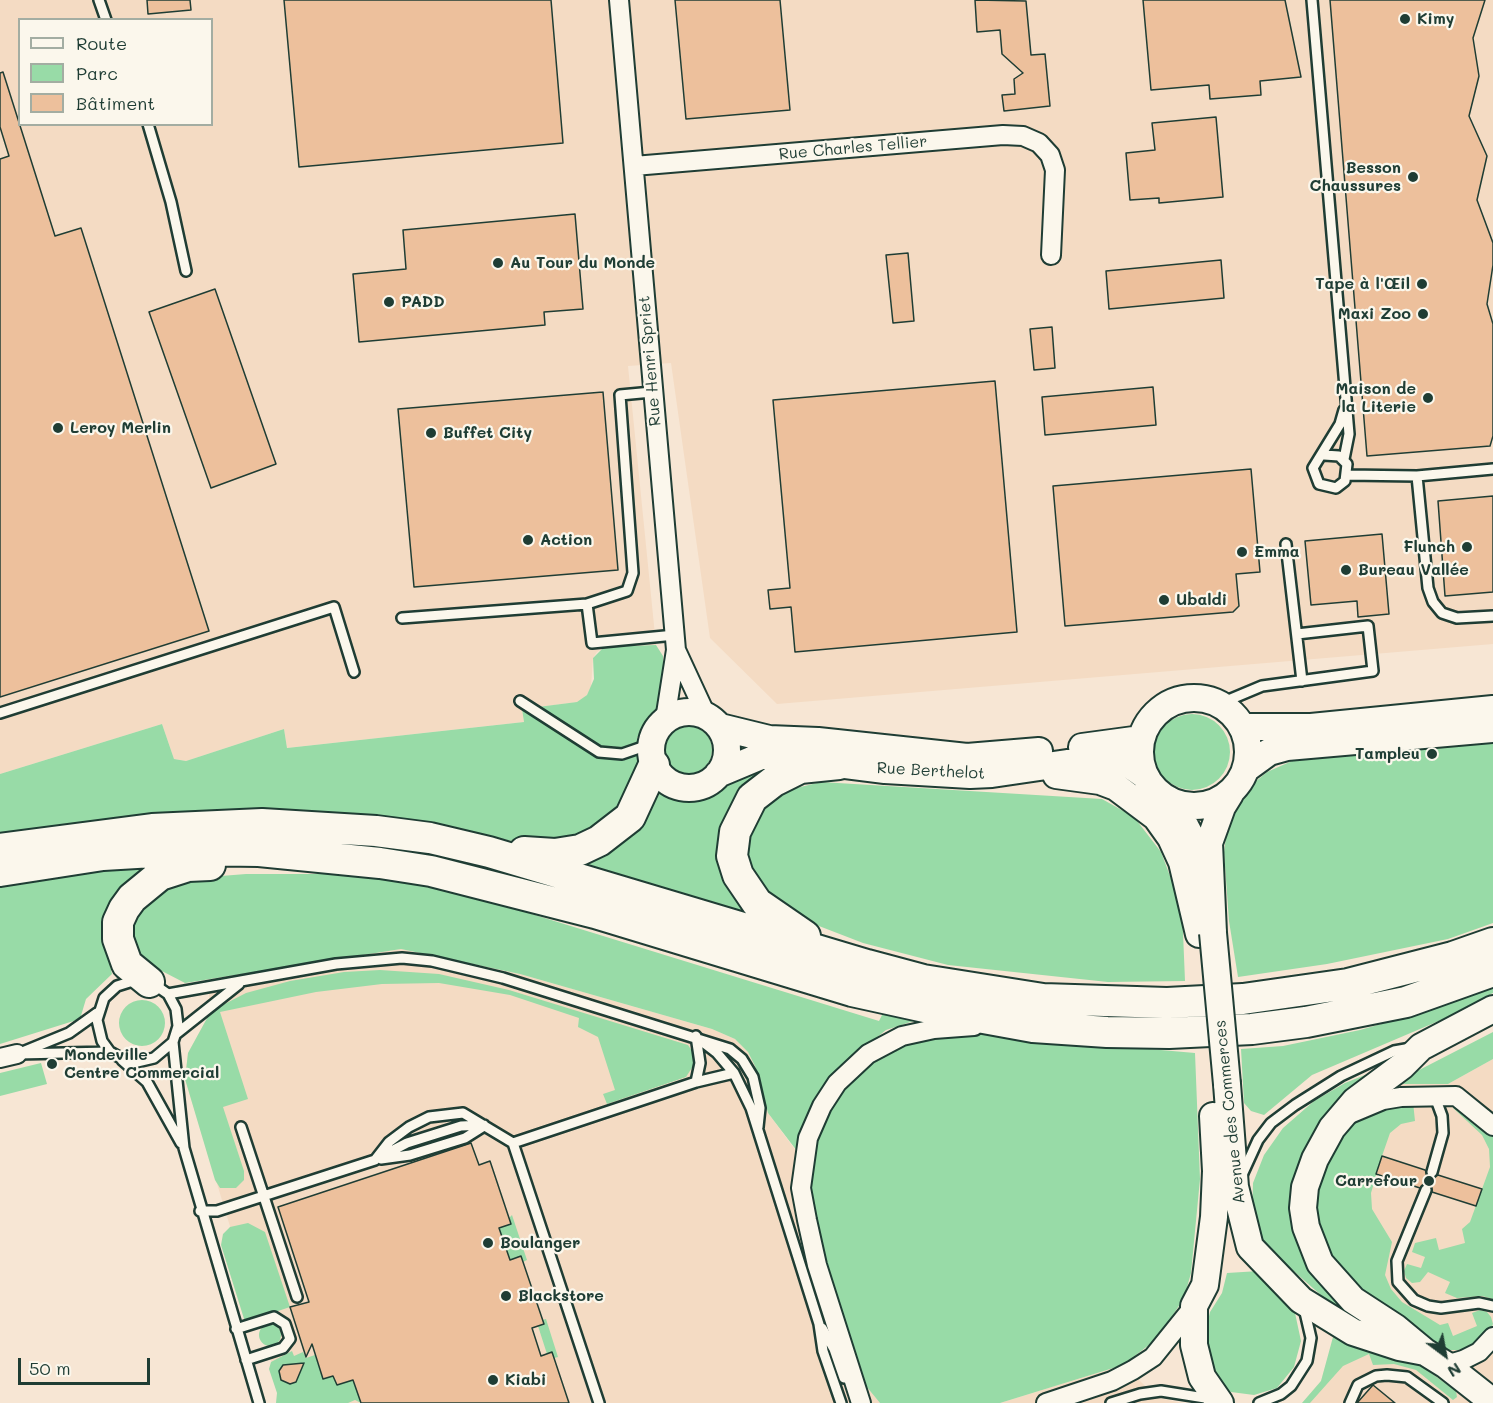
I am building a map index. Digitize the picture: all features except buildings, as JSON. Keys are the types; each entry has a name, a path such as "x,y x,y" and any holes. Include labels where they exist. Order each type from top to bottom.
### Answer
{"main road":[{"path":"489,852 555,854 580,850 599,841 630,817 653,755"},
{"path":"839,764 794,771 774,781 752,798 735,832 732,856 738,875 757,903 806,936 867,965"},
{"path":"0,849 152,828 262,824 376,831 430,838 489,852 923,980 1043,999 1167,1003 1243,999 1348,984 1453,957 1493,943"},
{"path":"0,872 103,855 187,850 259,851 431,871 595,913 852,990 934,1009 1033,1027 1169,1034 1252,1029 1406,1002 1493,971"},
{"path":"158,988 127,964 118,939 118,922 132,898 160,875 188,866 274,860 357,861"}],"street":[{"name":"Rue Henri Spriet","path":"619,0 675,642"},
{"name":"Rue Charles Tellier","path":"634,166 1003,135 1023,136 1039,143 1050,156 1055,170 1051,255"},
{"path":"675,642 713,722 724,736 727,756 718,774 703,786 684,788 666,780 653,755 654,735 665,720 675,642"},
{"path":"1202,698 1219,704 1233,714 1243,727 1248,747 1247,768 1240,782 1230,794 1220,800 1198,807 1176,804 1153,789 1144,775 1139,757 1141,739 1146,726 1166,705 1183,699 1202,698"},
{"path":"1243,727 1311,727 1493,709"},
{"path":"665,720 686,712 713,722"},
{"name":"Rue Berthelot","path":"713,722 769,739 818,741 967,757 1108,745 1141,739"},
{"path":"1247,768 1269,752 1287,747 1493,729"},
{"name":"Rue Berthelot","path":"718,774 761,756 897,771 992,774 1067,763 1106,761 1127,763 1144,775"},
{"path":"992,774 1069,775 1100,781 1116,787 1144,805 1164,827 1182,862 1206,934"},
{"name":"Avenue des Commerces","path":"1206,934 1209,843 1222,807 1230,794"},
{"name":"Avenue des Commerces","path":"1166,799 1178,812 1192,839 1206,934 1219,1084 1235,1187 1250,1247 1301,1300 1353,1332 1435,1358 1493,1402"},
{"path":"1493,1009 1421,1047 1402,1066 1355,1101 1332,1128 1316,1159 1305,1187 1303,1208 1312,1246 1320,1263 1353,1300 1396,1328 1435,1358 1463,1360 1479,1352 1493,1337"},
{"path":"861,1403 818,1265 801,1188 808,1138 822,1106 837,1083 868,1054 902,1036 934,1029 967,1026 1007,1030 1033,1027"},
{"name":"Avenue des Commerces","path":"1219,1084 1214,1216 1205,1285 1194,1306 1194,1345 1202,1377 1222,1402"},
{"path":"1332,1128 1354,1111 1383,1100 1456,1096 1493,1126"},
{"path":"1046,1403 1112,1382 1153,1357 1194,1306"}],"lane":[{"path":"99,0 105,18"},
{"path":"1312,0 1349,434 1344,459 1347,475 1341,485 1336,488 1319,484 1313,468 1324,455 1340,424 1346,405"},
{"path":"149,126 171,202 186,271"},
{"path":"402,618 587,604 627,591 633,573 620,395 652,392"},
{"path":"1324,455 1334,454 1344,459"},
{"path":"1347,475 1417,476 1493,469"},
{"path":"1417,476 1428,588 1433,602 1443,613 1457,618 1493,616"},
{"path":"1286,544 1302,681"},
{"path":"587,604 592,643 675,642"},
{"path":"0,713 334,607 354,672"},
{"path":"1219,704 1262,686 1373,671 1368,626 1297,634"},
{"path":"520,701 599,752 653,755"},
{"path":"183,1148 147,1082 121,1058 110,1052 99,1034 98,1013 104,998 117,986 132,980 158,988 241,983 347,962 402,958 432,962 503,978 730,1048 742,1059 758,1090 760,1108 758,1127"},
{"path":"121,1058 146,1061 161,1054 174,1038 241,983"},
{"path":"158,988 178,1018 174,1038 183,1148 259,1403"},
{"path":"9,1056 69,1033 98,1013"},
{"path":"696,1036 717,1053 734,1073 758,1127 819,1324 823,1351 841,1403"},
{"path":"696,1036 700,1063 696,1082"},
{"path":"1235,1187 1253,1148 1271,1123 1341,1076 1394,1050 1421,1047"},
{"path":"9,1056 110,1052"},
{"path":"513,1143 696,1082 734,1073"},
{"path":"1432,1173 1443,1133 1442,1116 1435,1097"},
{"path":"375,1160 389,1142 409,1127 429,1117 463,1113 513,1143 599,1403"},
{"path":"200,1211 218,1211 486,1125"},
{"path":"241,1126 297,1297"},
{"path":"1426,1190 1397,1261 1395,1275 1398,1282 1414,1300 1428,1306 1441,1308 1479,1303 1493,1306"},
{"path":"1259,1403 1281,1394 1291,1386 1307,1361 1310,1332 1301,1300"},
{"path":"236,1329 274,1317 285,1324 290,1339 284,1348 246,1360"},
{"path":"819,1324 834,1349 847,1385 861,1403"},
{"path":"1350,1403 1358,1385 1376,1376 1387,1375 1407,1377 1443,1403"},
{"path":"1111,1403 1161,1391 1222,1402"}],"shaded area":[{"path":"0,0 1493,0 1493,644 777,704 710,638 671,363 628,366 656,645 604,647 597,652 593,658 591,687 587,695 578,702 522,709 524,722 287,748 284,729 186,761 174,759 162,724 0,774"},
{"path":"401,949 520,974 712,1029 735,1039 748,1052 755,1066 768,1113 796,1151 813,1146 866,1386 880,1403 284,1403 185,1079 188,1053 211,1011 207,980 270,968"},
{"path":"1493,1059 1493,1403 1302,1403 1321,1381 1343,1308 1297,1174 1310,1138 1329,1110 1391,1084 1448,1084"},
{"path":"1123,1365 1158,1398 1183,1403 1000,1403"}],"green space":[{"path":"656,645 663,656 664,701 637,738 640,766 623,810 573,843 517,842 458,830 0,838 0,774 162,724 174,759 186,761 284,729 287,748 524,722 522,709 577,702 587,695 594,679 593,658 604,647"},
{"path":"1200,714 1213,720 1224,731 1230,744 1228,767 1213,784 1200,790 1184,790 1171,784 1156,767 1154,744 1160,731 1177,716"},
{"path":"688,726 705,733 712,750 705,767 688,774 671,767 664,750 671,733"},
{"path":"1493,743 1493,923 1448,939 1327,964 1238,977 1229,921 1224,852 1227,829 1235,808 1249,787 1267,772 1292,761"},
{"path":"783,766 746,789 727,813 718,838 721,867 756,917 566,864 657,791 674,799 708,797 727,783 760,767"},
{"path":"821,782 1102,799 1134,817 1161,852 1182,908 1185,981 1108,982 948,965 863,943 806,921 772,900 749,876 746,854 749,832 760,808 788,790"},
{"path":"146,866 145,873 104,940 112,974 86,999 80,1019 0,1044 0,883 56,873"},
{"path":"246,874 325,874 402,881 496,903 879,1021 885,1009 926,1017 886,1030 845,1063 817,1096 797,1151 768,1113 755,1066 748,1052 735,1039 712,1029 520,974 401,949 185,983 158,969 145,967 127,931 135,912 170,885 196,878"},
{"path":"380,970 439,974 509,990 688,1045 694,1054 695,1063 686,1077 607,1104 603,1094 615,1090 598,1037 578,1027 579,1018 510,995 439,983 382,984 316,992 220,1012 248,1099 223,1107 244,1171 244,1180 236,1188 220,1188 215,1180 185,1079 188,1053 211,1011 246,993 290,981 344,972"},
{"path":"1493,984 1493,993 1441,1020 1312,1075 1264,1115 1251,1111 1244,1103 1241,1049 1283,1046 1360,1030 1427,1011"},
{"path":"142,1000 158,1007 165,1023 158,1039 142,1046 126,1039 119,1023 126,1007"},
{"path":"955,1032 1195,1053 1200,1179 1191,1273 1184,1298 1158,1338 1123,1365 1000,1403 880,1403 866,1386 852,1355 809,1197 813,1146 845,1082 903,1044"},
{"path":"1493,1032 1493,1059 1448,1084 1392,1084"},
{"path":"41,1063 47,1084 0,1096 0,1073"},
{"path":"1375,1071 1353,1087 1329,1110 1310,1138 1297,1174 1292,1210 1379,1328 1366,1325 1323,1297 1262,1243 1252,1215 1253,1183 1264,1155 1283,1128 1314,1101 1345,1083"},
{"path":"1413,1102 1415,1121 1401,1124 1390,1133 1371,1193 1372,1209 1392,1242 1385,1275 1391,1289 1402,1302 1440,1325 1448,1323 1453,1336 1477,1326 1472,1313 1480,1310 1487,1312 1491,1317 1493,1324 1489,1333 1473,1346 1459,1350 1447,1350 1386,1314 1359,1293 1322,1249 1317,1229 1316,1204 1321,1178 1334,1143 1346,1129 1380,1108"},
{"path":"1455,1106 1493,1135 1493,1299 1482,1296 1457,1298 1445,1293 1450,1282 1428,1272 1420,1282 1412,1283 1406,1278 1404,1271 1407,1264 1421,1268 1425,1257 1412,1252 1415,1243 1436,1238 1439,1250 1465,1243 1462,1229 1470,1222 1490,1167 1489,1149 1482,1135 1453,1108"},
{"path":"512,1215 527,1260 523,1262 521,1256 510,1260 499,1228"},
{"path":"248,1223 265,1232 290,1307 245,1322 221,1245 223,1234 230,1227"},
{"path":"1259,1271 1295,1313 1301,1341 1294,1367 1277,1388 1254,1395 1231,1392 1213,1379 1205,1333 1210,1312 1222,1293 1227,1273"},
{"path":"546,1319 558,1357 554,1358 552,1352 547,1354 538,1326 543,1324 542,1320"},
{"path":"530,1322 537,1343 361,1403 355,1400 348,1403 276,1403 277,1393 269,1369 271,1362 292,1351 294,1356 303,1352 306,1358 315,1355 323,1379 333,1376 337,1385"},
{"path":"270,1324 278,1327 281,1335 278,1343 270,1346 262,1343 259,1335 262,1327"},
{"path":"1333,1337 1395,1354 1420,1365 1456,1391 1457,1397 1453,1400 1416,1370 1394,1364 1373,1365 1369,1354 1343,1366 1310,1403 1302,1403 1321,1381"}],"place":[{"name":"Kimy","path":"1405,19"},
{"name":"Besson Chaussures","path":"1413,177"},
{"name":"Au Tour du Monde","path":"498,263"},
{"name":"Tape à l'Œil","path":"1422,284"},
{"name":"PADD","path":"389,302"},
{"name":"Maxi Zoo","path":"1423,314"},
{"name":"Maison de la Literie","path":"1428,398"},
{"name":"Leroy Merlin","path":"58,428"},
{"name":"Buffet City","path":"431,433"},
{"name":"Action","path":"528,540"},
{"name":"Flunch","path":"1467,547"},
{"name":"Emma","path":"1242,552"},
{"name":"Bureau Vallée","path":"1346,570"},
{"name":"Ubaldi","path":"1164,600"},
{"name":"Tampleu","path":"1432,754"},
{"name":"Mondeville Centre Commercial","path":"52,1064"},
{"name":"Carrefour","path":"1429,1181"},
{"name":"Boulanger","path":"488,1243"},
{"name":"Blackstore","path":"506,1296"},
{"name":"Kiabi","path":"493,1380"}]}
